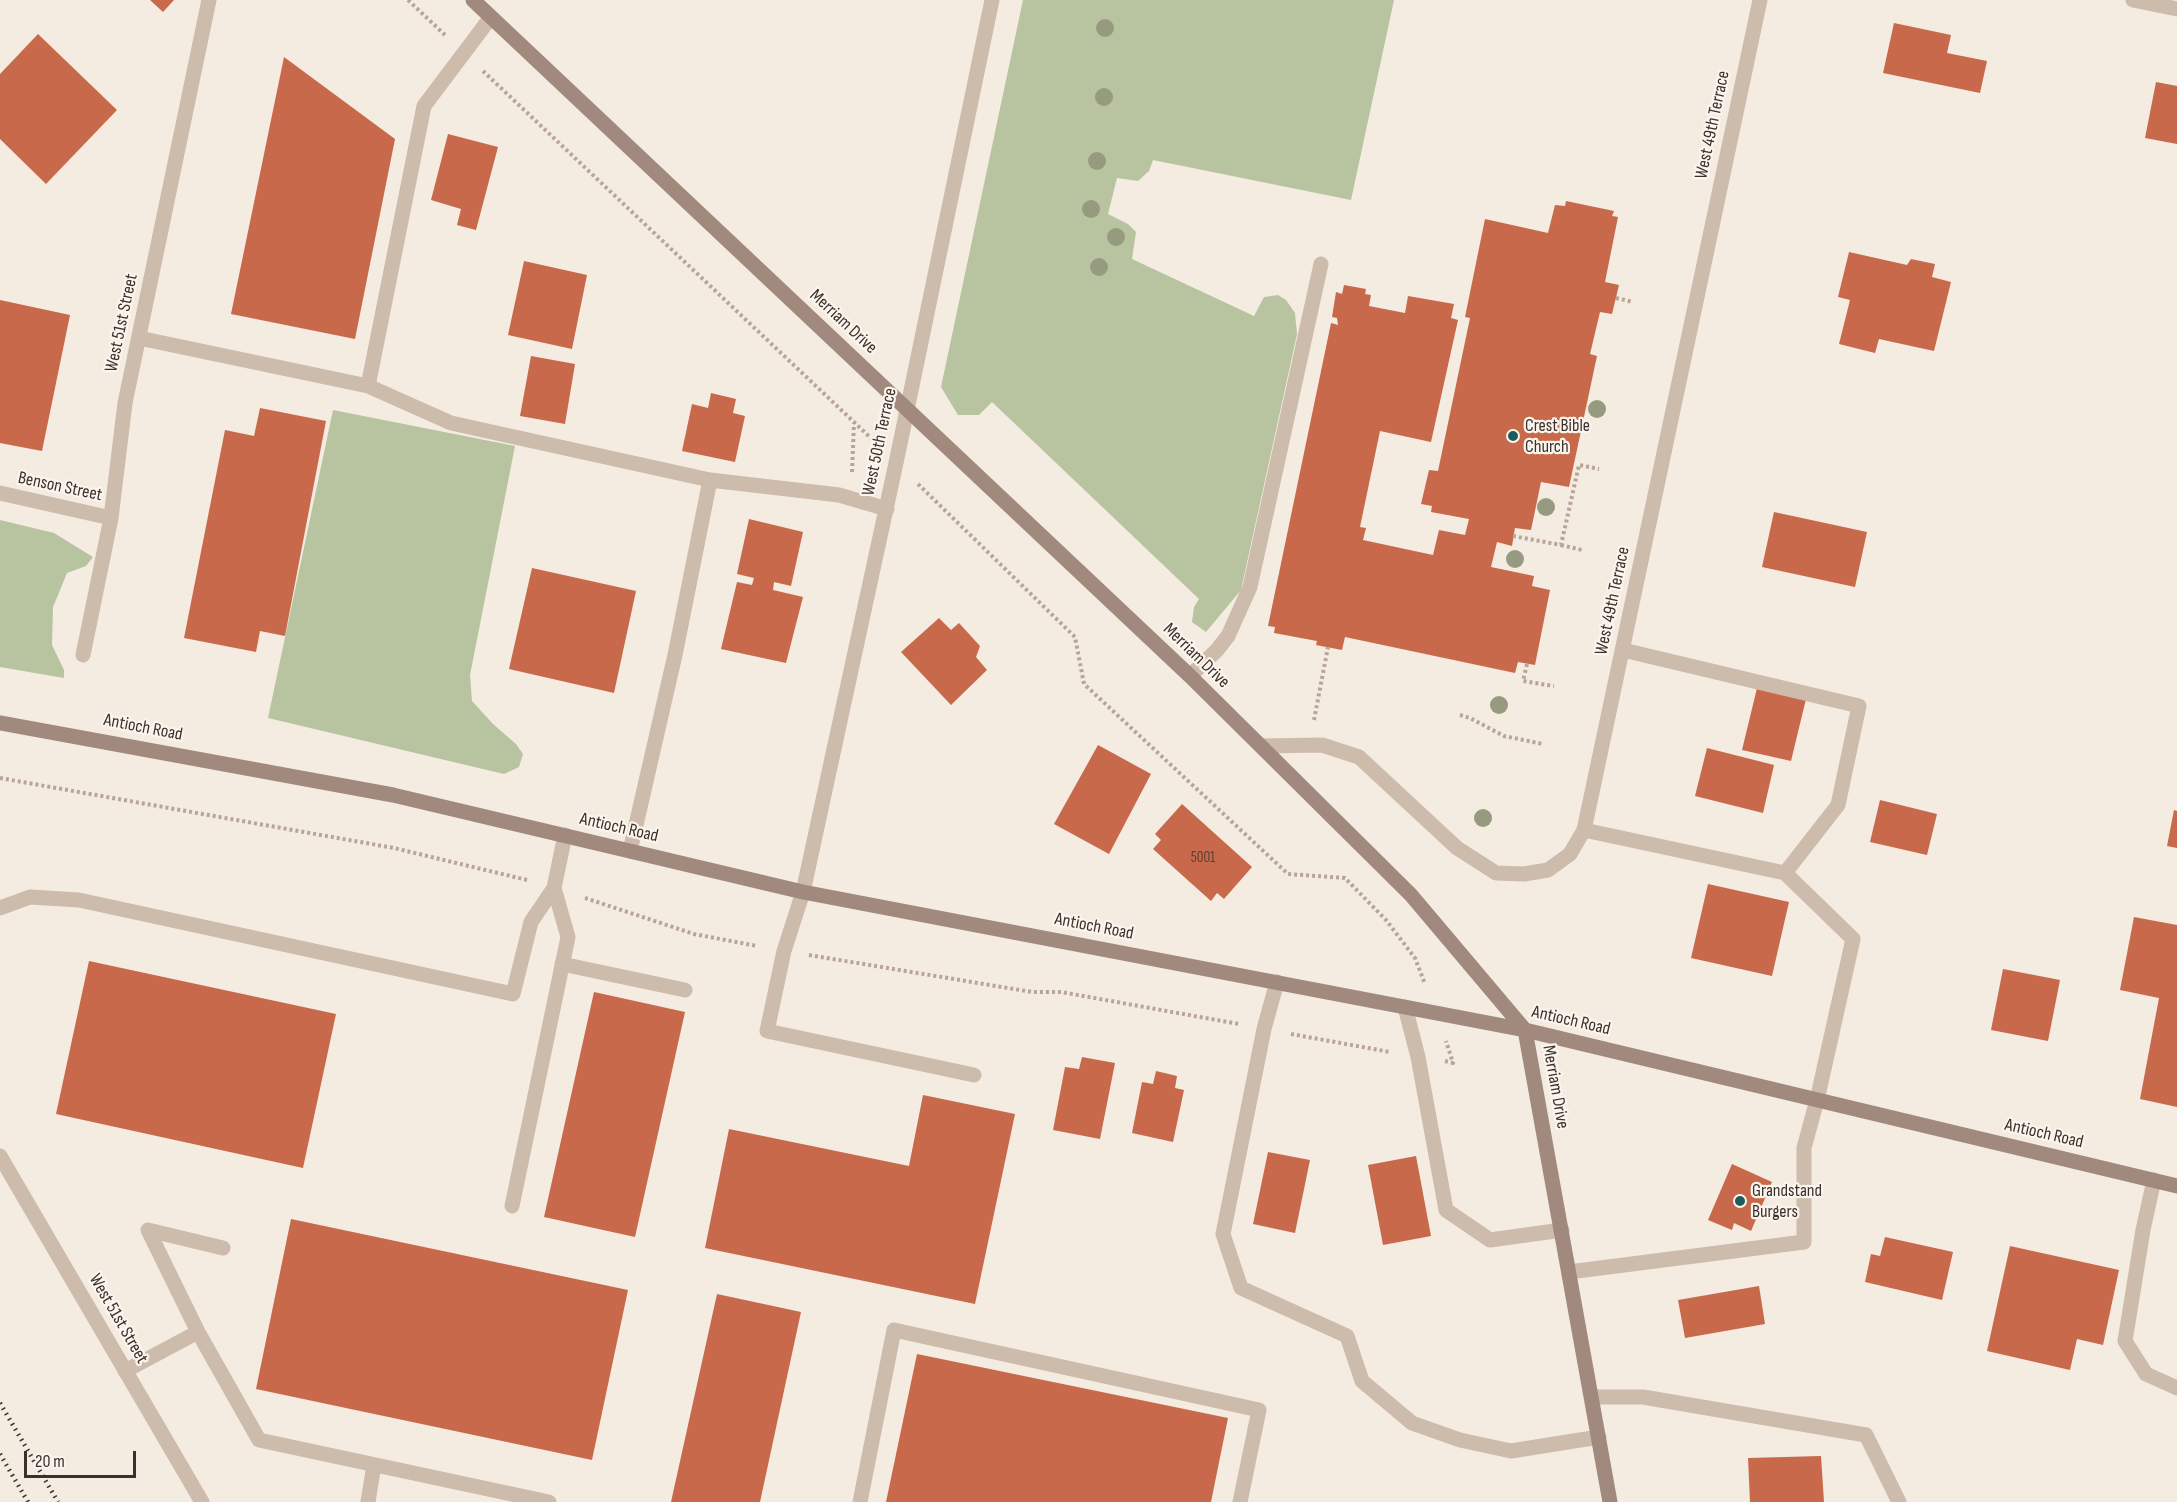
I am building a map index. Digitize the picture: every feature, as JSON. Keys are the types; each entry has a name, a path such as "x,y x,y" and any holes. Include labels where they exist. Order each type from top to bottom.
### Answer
{"main road":[{"name":"Merriam Drive","path":"473,0 1190,676 1411,895 1525,1030 1610,1502"},
{"name":"Antioch Road","path":"0,723 393,795 803,892 1525,1030 2177,1186"}],"street":[{"name":"West 51st Street","path":"82,655 111,518 125,403 209,0"},
{"name":"West 50th Terrace","path":"974,1075 767,1030 784,951 803,892 886,509 992,0"},
{"name":"West 49th Terrace","path":"1261,746 1322,745 1359,757 1457,848 1496,873 1524,874 1548,870 1570,854 1584,830 1760,0"},
{"path":"2133,0 2177,9"},
{"path":"368,386 424,106 491,17"},
{"path":"1190,676 1228,636 1250,587 1321,264"},
{"path":"139,338 368,386 452,423 710,480 839,495 886,509"},
{"path":"630,851 675,655 710,480"},
{"name":"Benson Street","path":"0,494 111,518"},
{"path":"1623,650 1859,706 1838,805 1785,873"},
{"path":"1569,1272 1804,1242 1804,1148 1853,939 1785,873 1584,830"},
{"path":"0,908 30,897 80,900 513,994 531,922 554,888 565,835"},
{"path":"512,1206 568,937 554,888"},
{"path":"562,964 685,990"},
{"path":"1277,982 1264,1029 1223,1234 1241,1288 1347,1336 1362,1381 1412,1423 1460,1440 1511,1451 1599,1437"},
{"path":"1405,1007 1418,1057 1446,1210 1490,1240 1562,1230"},
{"name":"West 51st Street","path":"0,1156 202,1502"},
{"path":"2154,1180 2143,1230 2125,1341 2146,1374 2177,1388"},
{"path":"223,1248 148,1230 198,1332 260,1440 549,1502"},
{"path":"860,1502 894,1330 1259,1410 1240,1502"},
{"path":"125,1371 198,1332"},
{"path":"1592,1397 1643,1397 1866,1435 1899,1502"},
{"path":"368,1502 374,1465"}],"path":[{"path":"1616,298 1633,302"},
{"path":"852,476 854,423"},
{"path":"1562,545 1579,465 1599,469"},
{"path":"1513,536 1582,550"},
{"path":"1314,721 1328,647"},
{"path":"1527,664 1523,681 1554,686"},
{"path":"1460,715 1504,736 1543,744"}],"green space":[{"path":"1023,0 1394,0 1351,200 1153,160 1149,171 1138,181 1117,178 1108,214 1128,224 1136,232 1132,259 1254,316 1264,297 1278,295 1286,300 1295,313 1297,334 1241,590 1206,632 1192,622 1194,607 1199,599 992,402 979,415 958,415 941,387"},
{"path":"333,410 515,446 470,675 472,701 516,744 523,754 519,767 504,774 268,718"},
{"path":"0,520 54,533 93,557 86,566 67,573 53,607 52,645 64,670 64,678 0,667"}],"building":[{"path":"150,0 174,0 163,12"},
{"path":"1894,23 1951,35 1947,53 1987,61 1980,93 1883,73"},
{"path":"38,34 117,110 46,184 0,139 0,74"},
{"path":"284,57 395,139 355,339 231,314"},
{"path":"2156,82 2177,86 2177,144 2145,138"},
{"path":"448,134 498,147 476,230 457,225 461,209 431,200"},
{"name":"Crest Bible Church","path":"1566,201 1614,211 1612,216 1618,217 1605,282 1619,285 1612,314 1600,312 1590,354 1597,356 1569,487 1541,482 1531,530 1515,528 1512,546 1497,542 1491,567 1534,576 1532,586 1550,590 1535,665 1518,662 1515,673 1345,637 1342,650 1316,645 1317,641 1274,633 1275,627 1268,626 1331,323 1338,325 1337,318 1332,317 1336,292 1342,294 1344,285 1366,289 1365,294 1371,295 1369,306 1405,313 1408,296 1454,304 1451,318 1458,320 1431,442 1380,431 1360,527 1366,528 1363,540 1433,555 1439,530 1465,535 1469,519 1431,512 1432,506 1421,504 1429,470 1438,471 1470,318 1465,317 1485,219 1548,233 1555,205 1565,206"},
{"path":"1849,252 1907,265 1911,259 1935,264 1932,277 1951,282 1934,351 1879,339 1875,353 1839,344 1850,300 1838,297"},
{"path":"524,261 587,275 572,349 508,335"},
{"path":"0,300 70,315 42,451 0,443"},
{"path":"531,356 575,364 565,424 520,416"},
{"path":"711,393 736,399 733,413 745,416 735,462 682,451 692,404 708,408"},
{"path":"260,408 326,421 285,636 260,631 256,652 184,638 225,430 254,436"},
{"path":"1774,512 1867,532 1855,587 1762,567"},
{"path":"749,519 803,532 791,586 774,582 773,590 803,597 786,663 721,649 737,582 752,585 754,578 737,574"},
{"path":"532,568 636,591 614,693 509,669"},
{"path":"939,618 951,630 959,623 980,646 976,657 987,670 951,705 901,652"},
{"path":"1757,688 1806,699 1791,761 1742,750"},
{"path":"1098,745 1151,774 1109,854 1054,824"},
{"path":"1707,748 1774,765 1763,813 1695,796"},
{"path":"1880,800 1937,814 1927,855 1870,842"},
{"path":"1182,804 1252,867 1224,899 1217,893 1211,901 1153,849 1161,840 1155,834"},
{"path":"2174,810 2177,811 2177,848 2167,846"},
{"path":"1708,884 1789,902 1772,976 1691,958"},
{"path":"2134,917 2177,925 2177,1107 2140,1099 2159,998 2120,990"},
{"path":"89,961 336,1014 303,1168 56,1114"},
{"path":"2003,969 2060,980 2048,1041 1991,1030"},
{"path":"594,992 685,1012 635,1237 544,1217"},
{"path":"1082,1057 1115,1063 1100,1139 1053,1130 1065,1067 1079,1069"},
{"path":"1156,1071 1177,1076 1175,1088 1184,1090 1173,1142 1132,1133 1142,1082 1153,1084"},
{"path":"923,1095 1015,1114 975,1304 705,1248 729,1129 909,1166"},
{"path":"1268,1152 1310,1160 1295,1233 1253,1224"},
{"path":"1416,1156 1431,1236 1383,1245 1368,1165"},
{"name":"Grandstand Burgers","path":"1732,1164 1772,1182 1751,1231 1734,1223 1732,1230 1708,1220"},
{"path":"291,1219 628,1290 592,1460 256,1389"},
{"path":"1885,1237 1953,1252 1942,1300 1865,1282 1871,1254 1880,1256"},
{"path":"2010,1246 2119,1270 2103,1345 2077,1339 2070,1370 1987,1351"},
{"path":"1759,1286 1765,1324 1685,1338 1678,1300"},
{"path":"717,1294 801,1312 760,1502 671,1502"},
{"path":"917,1354 1228,1418 1211,1502 886,1502"},
{"path":"1821,1456 1824,1502 1750,1502 1748,1458"}],"railway":[{"path":"0,1403 58,1502"},
{"path":"0,1454 28,1502"}],"place":[{"name":"Crest Bible Church","path":"1513,436"},
{"name":"Grandstand Burgers","path":"1740,1201"}]}
